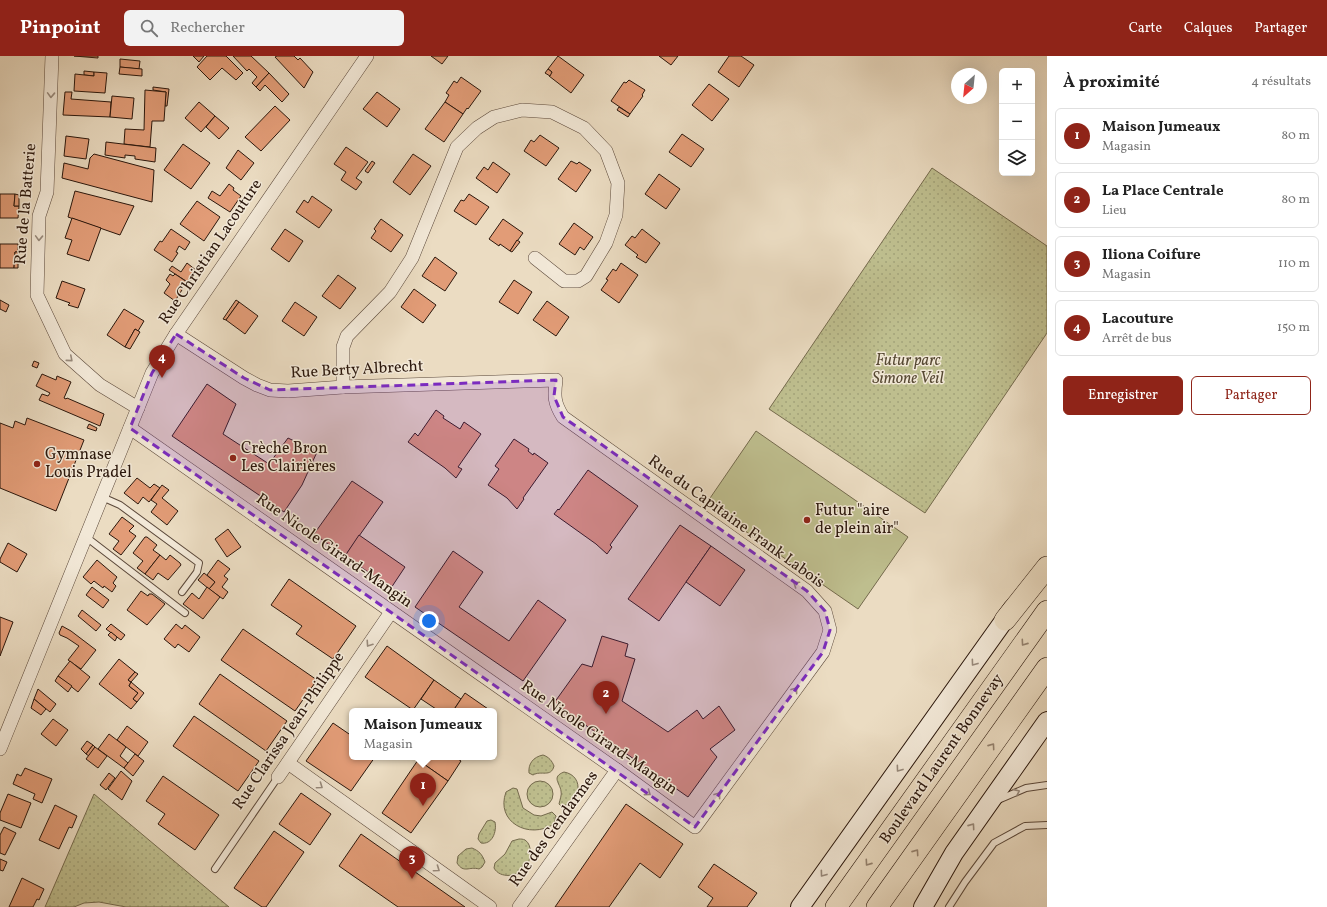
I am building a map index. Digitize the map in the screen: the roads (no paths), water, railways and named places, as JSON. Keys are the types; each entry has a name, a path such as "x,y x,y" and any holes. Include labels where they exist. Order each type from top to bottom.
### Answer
{"highway":[{"path":"1005,620 1047,567"},
{"name":"Boulevard Laurent Bonnevay","path":"836,907 1047,611"},
{"name":"Boulevard Laurent Bonnevay","path":"877,907 1047,668"}],"main road":[{"path":"800,907 1005,620 1047,557"},
{"path":"922,907 954,853 1047,721"},
{"path":"910,907 954,853"}],"street":[{"name":"Rue de la Batterie","path":"52,56 47,192 39,216 37,295 65,354 100,385 138,408"},
{"name":"Rue Christian Lacouture","path":"0,749 152,373 176,334 366,56"},
{"path":"343,387 343,347 347,336 390,292 412,258 457,147 477,128 494,117 522,110 552,112 584,128 606,151 618,184 616,215 606,243 586,276 578,281 564,281 535,258"},
{"name":"Rue Berty Albrecht","path":"176,334 244,378 270,390 288,391 343,387 556,380"},
{"name":"Rue du Capitaine Frank Labois","path":"556,380 554,396 557,408 564,417 680,502 807,591 825,611 830,630 823,652 695,827"},
{"name":"Rue Nicole Girard-Mangin","path":"130,428 617,770 695,827"},
{"name":"Rue Clarissa Jean-Philippe","path":"278,777 391,612"},
{"path":"288,763 490,907"},
{"name":"Rue des Gendarmes","path":"519,907 617,770"}],"lane":[{"path":"102,497 120,505 199,563 197,572 182,592"},
{"path":"86,537 185,613"},
{"name":"Rue Clarissa Jean-Philippe","path":"215,869 278,777"},
{"path":"988,804 1026,788 1047,785"},
{"path":"949,907 964,882 994,843 1024,826 1047,825"}],"place":[{"name":"Lacouture","path":"162,378"},
{"name":"Crèche Bron Les Clairières","path":"233,458"},
{"name":"Gymnase Louis Pradel","path":"37,464"},
{"name":"Futur \"aire de plein air\"","path":"807,520"},
{"name":"La Place Centrale","path":"606,714"},
{"name":"Maison Jumeaux","path":"423,806"},
{"name":"Iliona Coifure","path":"412,879"}],"park label":[{"name":"Futur parc Simone Veil","path":"908,370"}]}
